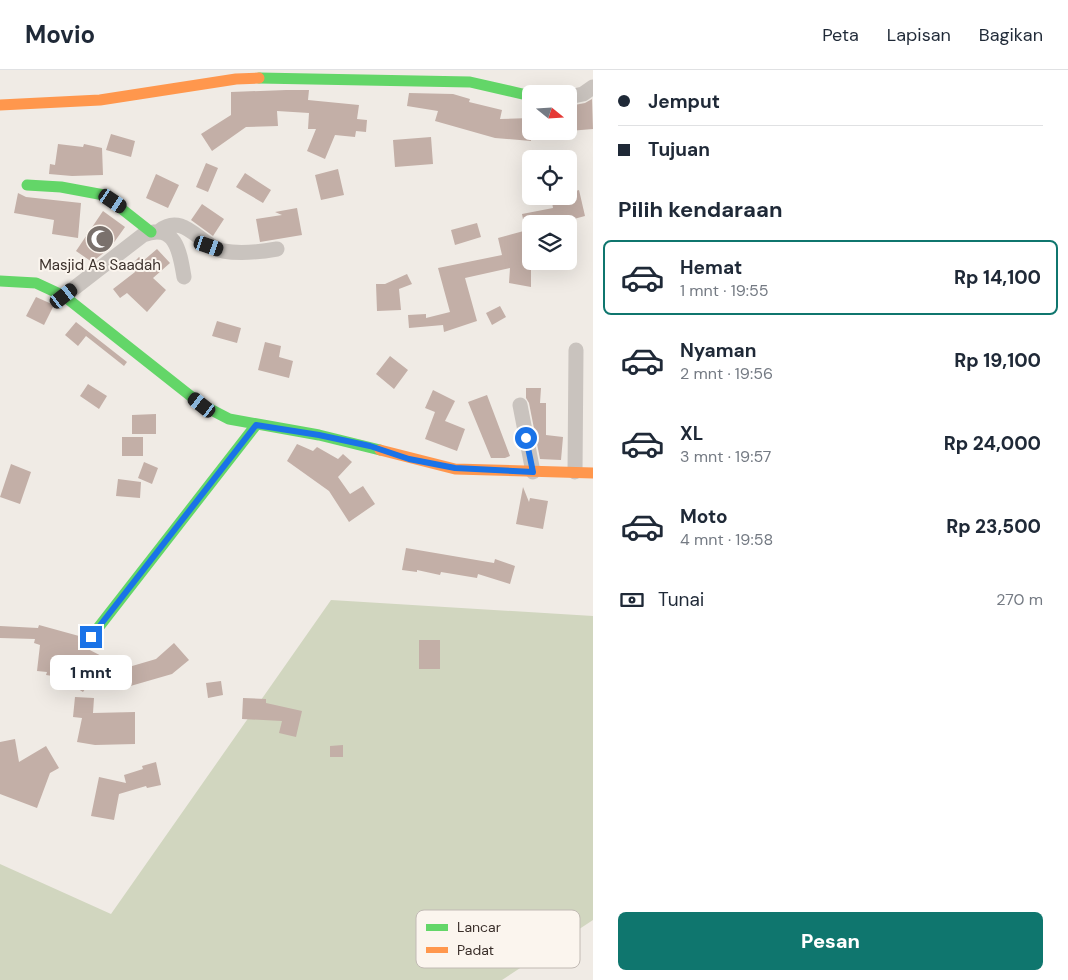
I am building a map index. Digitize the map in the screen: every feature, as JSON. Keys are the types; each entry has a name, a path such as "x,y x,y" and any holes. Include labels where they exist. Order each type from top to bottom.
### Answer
{"street":[{"path":"0,105 100,100 236,79 286,77 470,82 522,94"},
{"path":"578,95 583,94 593,87"},
{"path":"27,185 61,187 104,195 155,232 172,239 176,245 184,277"},
{"path":"64,296 143,235 155,232 167,225 180,225 196,234 209,246 223,251 258,252 277,249"},
{"path":"0,281 36,283 64,296 202,405 229,419 370,446 409,459 455,468 593,473"},
{"path":"575,472 576,350"},
{"path":"520,405 533,472"},
{"path":"91,637 256,425"}],"green space":[{"path":"331,600 593,616 593,920 580,929 580,910 416,910 416,968 520,968 502,980 0,980 0,864 111,914"}],"building":[{"path":"309,90 308,100 359,105 357,119 367,120 366,132 356,131 355,137 335,135 325,159 307,151 316,129 308,129 309,113 277,111 278,126 246,127 212,151 201,134 231,115 231,92"},
{"path":"409,93 453,94 470,99 469,102 502,110 500,119 522,118 522,140 531,141 495,138 435,121 438,111 407,106"},
{"path":"592,99 593,129 578,130 578,104"},
{"path":"111,134 135,141 131,157 106,150"},
{"path":"431,137 433,164 395,167 393,140"},
{"path":"58,144 83,147 84,144 102,148 103,175 72,176 49,174 50,164 55,165"},
{"path":"206,163 218,168 208,192 196,187"},
{"path":"338,169 344,195 321,200 315,175"},
{"path":"245,173 271,190 263,203 236,187"},
{"path":"156,174 179,185 168,208 146,198"},
{"path":"579,190 585,216 577,218 577,215 522,215 553,208 552,205 577,205 577,191"},
{"path":"18,193 26,197 81,203 78,238 52,234 54,220 14,213"},
{"path":"202,204 224,219 213,236 191,220"},
{"path":"297,208 302,235 260,242 256,219 282,215 275,212"},
{"name":"Masjid As Saadah","path":"103,211 125,227 110,248 92,262 76,251"},
{"path":"477,223 481,237 455,245 451,230"},
{"path":"522,231 522,270 531,270 531,287 509,283 510,268 465,278 477,321 444,332 443,325 409,328 408,315 426,314 426,318 450,312 438,268 502,255 498,238"},
{"path":"157,249 170,263 153,278 166,290 147,312 127,293 120,298 113,289 135,272 129,267 139,257 143,261"},
{"path":"407,274 412,284 399,289 401,310 377,311 376,284 385,284"},
{"path":"36,297 54,305 44,325 26,316"},
{"path":"500,306 506,317 492,325 486,313"},
{"path":"217,321 241,328 237,343 212,336"},
{"path":"76,322 127,362 124,366 86,336 78,346 65,335"},
{"path":"265,342 281,346 279,357 293,361 289,378 258,370"},
{"path":"390,356 408,370 394,389 376,374"},
{"path":"88,384 107,396 99,409 80,396"},
{"path":"526,388 541,388 540,403 546,403 546,435 563,437 561,460 540,459 529,403 526,398"},
{"path":"433,390 455,401 445,421 465,429 457,451 425,439 435,412 425,408"},
{"path":"487,395 510,456 505,458 491,458 468,402"},
{"path":"156,414 156,434 132,434 132,415"},
{"path":"122,437 143,437 143,456 122,456"},
{"path":"297,444 313,451 317,447 338,459 343,454 352,462 338,477 350,494 363,486 375,504 349,522 329,491 287,461"},
{"path":"144,462 158,468 152,484 138,478"},
{"path":"11,464 31,472 20,504 0,497"},
{"path":"118,479 141,482 140,498 116,496"},
{"path":"523,487 529,502 530,498 548,501 543,529 516,524"},
{"path":"406,548 494,563 495,559 515,566 510,584 478,574 477,578 441,572 440,575 417,570 417,572 402,570"},
{"path":"39,625 79,636 84,647 115,663 106,678 96,673 83,692 59,677 46,675 47,672 37,671 40,645 34,643 35,639 0,638 0,626 38,628"},
{"path":"419,640 440,640 440,669 419,669"},
{"path":"174,643 189,660 172,674 127,687 122,669 156,659"},
{"path":"221,681 223,695 208,698 206,683"},
{"path":"75,697 94,698 93,713 135,712 135,744 95,745 77,742 82,718 73,717"},
{"path":"243,698 266,699 266,703 302,711 296,737 279,733 282,721 242,719"},
{"path":"15,739 19,762 46,746 59,768 50,773 37,808 0,794 0,742"},
{"path":"343,745 343,757 330,757 330,746"},
{"path":"156,762 161,785 147,788 146,786 119,794 114,820 91,816 99,777 126,783 124,775 143,769 142,766"}],"traffic: fast":[{"path":"259,78 470,82 522,94"},
{"path":"27,185 61,187 104,195 151,232"},
{"path":"0,281 36,283 64,296 202,405 229,419 319,435 380,450"},
{"path":"91,637 256,425"}],"traffic: slow":[{"path":"0,105 100,100 236,79 259,78"},
{"path":"380,450 455,469 593,473"}],"place":[{"name":"Masjid As Saadah","path":"100,239"}],"route":[{"path":"91,637 256,425 319,435 370,446 409,459 440,466 490,471 533,472 526,438"}]}
